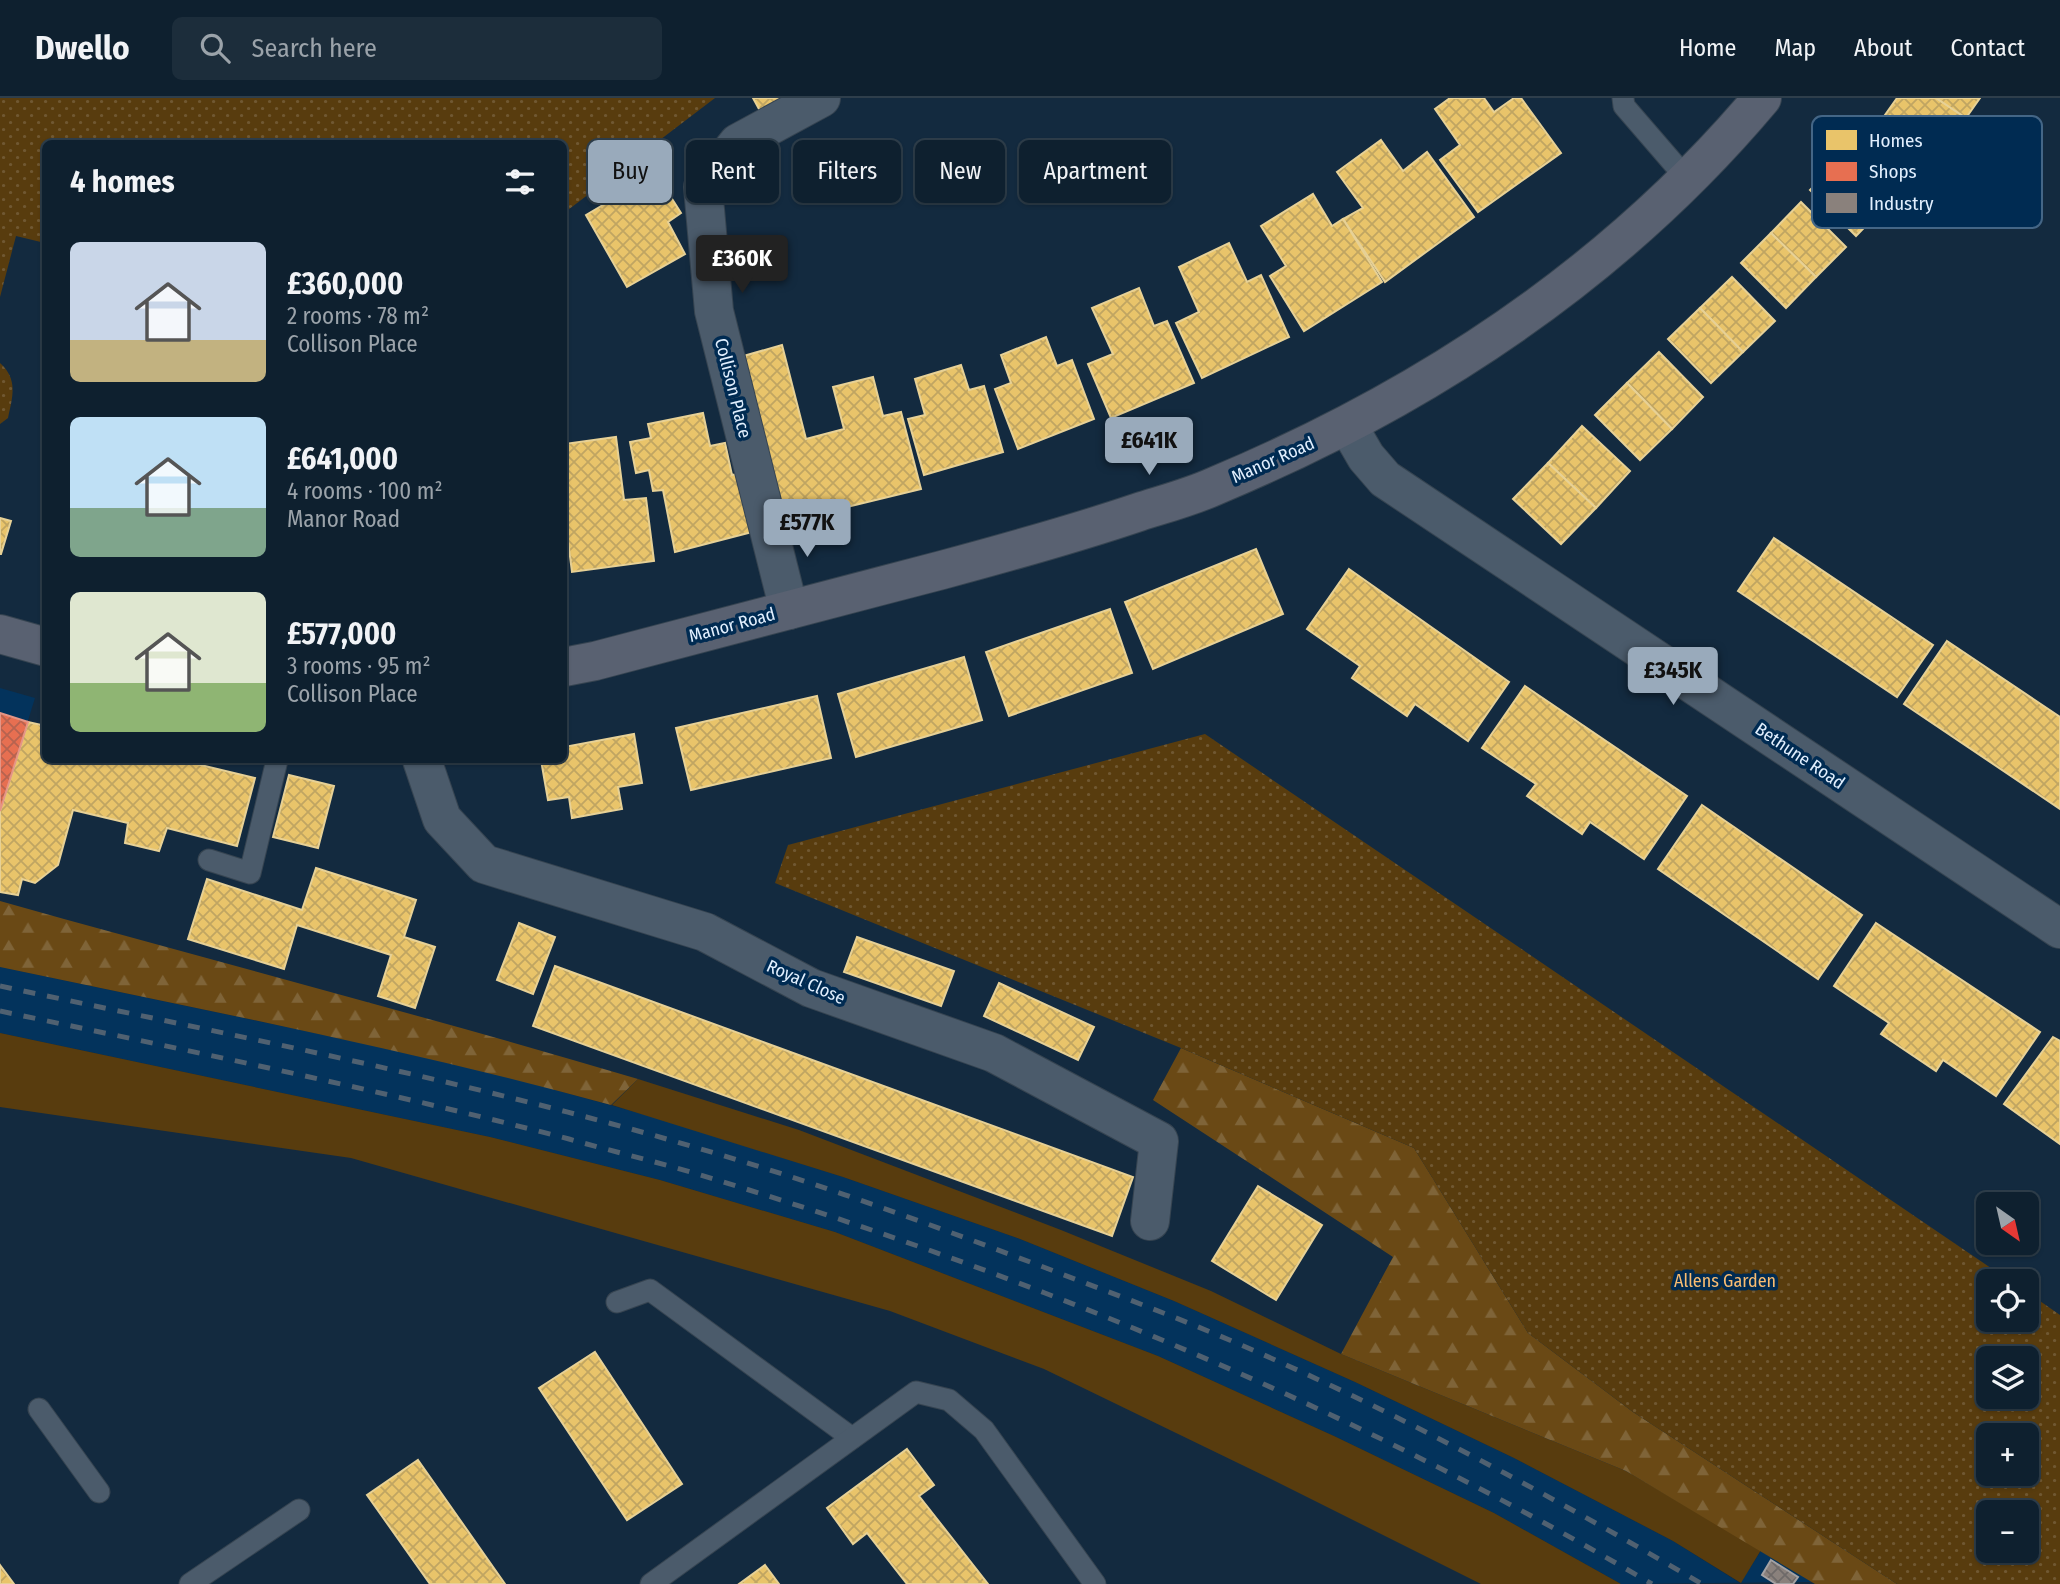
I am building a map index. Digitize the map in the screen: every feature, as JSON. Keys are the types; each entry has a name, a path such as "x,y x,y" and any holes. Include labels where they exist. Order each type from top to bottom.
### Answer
{"main road":[{"name":"Manor Road","path":"567,666 1062,538 1212,488 1348,426 1424,382 1546,303 1652,216 1732,134 1762,98"},
{"path":"0,634 42,646"}],"street":[{"name":"Collison Place","path":"789,610 714,311 704,187 738,143 821,98"},
{"name":"Bethune Road","path":"1348,426 1366,457 1385,479 2060,929"},
{"name":"Royal Close","path":"423,763 442,819 484,864 705,932 811,988 994,1053 1158,1141 1150,1221"}],"lane":[{"path":"1621,101 1687,179"},
{"path":"209,860 250,873 276,763"},
{"path":"617,1302 650,1290 852,1438"},
{"path":"651,1584 916,1392 949,1400 984,1430 1095,1584"},
{"path":"39,1409 99,1493"},
{"path":"190,1584 299,1510"}],"shaded area":[{"path":"0,688 35,698 0,811"},
{"path":"0,967 353,1041 504,1076 657,1118 843,1177 1020,1239 1174,1301 1355,1382 1514,1458 1673,1541 1740,1583 1621,1584 1494,1513 1158,1356 835,1232 660,1180 490,1137 0,1033"},
{"path":"1761,1551 1812,1582 1740,1583"}],"green space":[{"path":"0,98 715,98 660,140 588,140 588,195 567,211 567,140 42,140 42,242 16,236 0,297"},
{"path":"0,363 10,375 13,388 8,418 0,424"},
{"name":"Allens Garden","path":"1205,734 1992,1269 1976,1269 1976,1332 2039,1332 2039,1300 2060,1315 2060,1584 1897,1584 1633,1412 1528,1333 1414,1148 1181,1048 775,883 788,845"},
{"path":"0,901 638,1079 611,1105 383,1049 0,967"},
{"path":"0,1033 490,1137 660,1180 835,1232 1158,1356 1494,1513 1621,1584 1481,1584 1044,1369 890,1311 351,1158 0,1107"},
{"path":"1181,1048 1414,1148 1528,1333 1633,1412 1897,1584 1815,1584 1626,1471 1341,1354 1393,1257 1153,1100"},
{"path":"638,1079 799,1130 1061,1230 1211,1291 1341,1354 1626,1471 1761,1550 1741,1583 1673,1541 1514,1458 1355,1382 1174,1301 1020,1239 843,1177 612,1105"}],"building: Homes":[{"path":"753,98 806,98 765,120"},
{"path":"1450,98 1484,98 1494,112 1514,98 1521,98 1561,153 1478,212 1440,160 1460,145 1435,109"},
{"path":"1897,98 1936,98 1963,116 1886,116"},
{"path":"1936,98 1980,98 1967,116 1963,116"},
{"path":"1381,140 1403,171 1427,152 1474,217 1385,282 1343,219 1363,208 1337,172"},
{"path":"1313,194 1332,226 1343,219 1382,282 1304,331 1270,276 1286,266 1261,226"},
{"path":"672,199 681,213 668,222 685,254 627,287 586,215 606,203 672,203"},
{"path":"1801,202 1812,213 1812,228 1827,228 1846,247 1816,277 1771,233"},
{"path":"1848,228 1864,228 1856,236"},
{"path":"1771,233 1816,277 1786,308 1741,263"},
{"path":"1229,243 1247,282 1261,275 1289,337 1202,378 1176,323 1199,312 1179,267"},
{"path":"1732,277 1775,321 1743,352 1700,308"},
{"path":"1139,288 1154,326 1167,321 1194,383 1111,418 1088,364 1113,354 1092,308"},
{"path":"1700,308 1743,352 1711,383 1668,339"},
{"path":"1046,337 1057,366 1072,360 1094,419 1018,449 995,389 1011,383 1001,355"},
{"path":"782,345 806,439 844,429 833,387 873,377 883,416 901,412 921,489 777,524 740,357"},
{"path":"1659,352 1703,397 1672,429 1627,383"},
{"path":"961,365 969,390 984,386 1003,452 924,475 908,419 925,415 915,379"},
{"path":"1627,383 1672,429 1640,460 1595,415"},
{"path":"703,413 710,446 725,443 732,475 743,473 756,531 675,552 663,490 653,491 649,470 636,473 630,442 651,438 648,424"},
{"path":"1582,426 1630,471 1596,508 1548,463"},
{"path":"616,437 624,500 646,498 654,561 572,572 567,533 567,444"},
{"path":"1548,463 1596,508 1561,544 1513,499"},
{"path":"0,518 11,521 1,554 0,554"},
{"path":"1774,538 1933,645 1897,697 1738,591"},
{"path":"1256,549 1283,614 1153,669 1125,602"},
{"path":"1349,569 1509,682 1468,741 1415,704 1407,716 1352,678 1360,666 1307,629"},
{"path":"1110,609 1132,673 1009,716 986,652"},
{"path":"1947,641 2060,717 2060,809 1904,704"},
{"path":"964,657 982,720 856,757 838,694"},
{"path":"1525,686 1687,796 1644,859 1590,822 1582,834 1527,796 1536,784 1482,748"},
{"path":"817,696 831,758 691,790 676,728"},
{"path":"28,722 42,725 42,763 192,763 255,778 237,846 167,828 159,851 125,843 128,823 73,810 58,865 35,883 22,879 18,895 0,892 0,811"},
{"path":"634,734 642,783 618,787 622,809 572,818 569,797 548,800 542,763 567,763 567,746"},
{"path":"289,775 334,786 318,848 273,837"},
{"path":"1702,805 1862,915 1818,979 1658,869"},
{"path":"316,868 416,900 404,937 435,947 415,1008 378,996 391,955 297,925 284,969 188,939 207,879 302,910"},
{"path":"519,923 555,937 533,994 497,980"},
{"path":"1876,923 2040,1032 1996,1096 1943,1060 1936,1071 1881,1034 1889,1023 1834,986"},
{"path":"857,937 954,971 941,1006 844,972"},
{"path":"555,966 1133,1177 1112,1236 533,1026"},
{"path":"999,983 1094,1027 1078,1060 984,1016"},
{"path":"2053,1037 2060,1041 2060,1144 2004,1104"},
{"path":"1258,1186 1322,1225 1276,1300 1212,1261"},
{"path":"595,1352 682,1484 627,1520 539,1388"},
{"path":"907,1449 934,1485 919,1496 988,1584 907,1584 867,1533 853,1544 827,1508"},
{"path":"418,1460 505,1584 430,1584 367,1495"},
{"path":"0,1565 14,1584 0,1584"},
{"path":"765,1565 779,1584 739,1584"}],"building: Shops":[{"path":"0,713 28,722 0,811"}],"building: Industry":[{"path":"1771,1560 1798,1577 1793,1584 1776,1584 1762,1575"}],"railway":[{"path":"0,986 352,1061 527,1102 701,1149 875,1205 1144,1305 1300,1371 1475,1457 1702,1584"},
{"path":"0,1011 214,1056 569,1139 697,1174 944,1255 1187,1350 1306,1403 1539,1520 1652,1584"}]}
